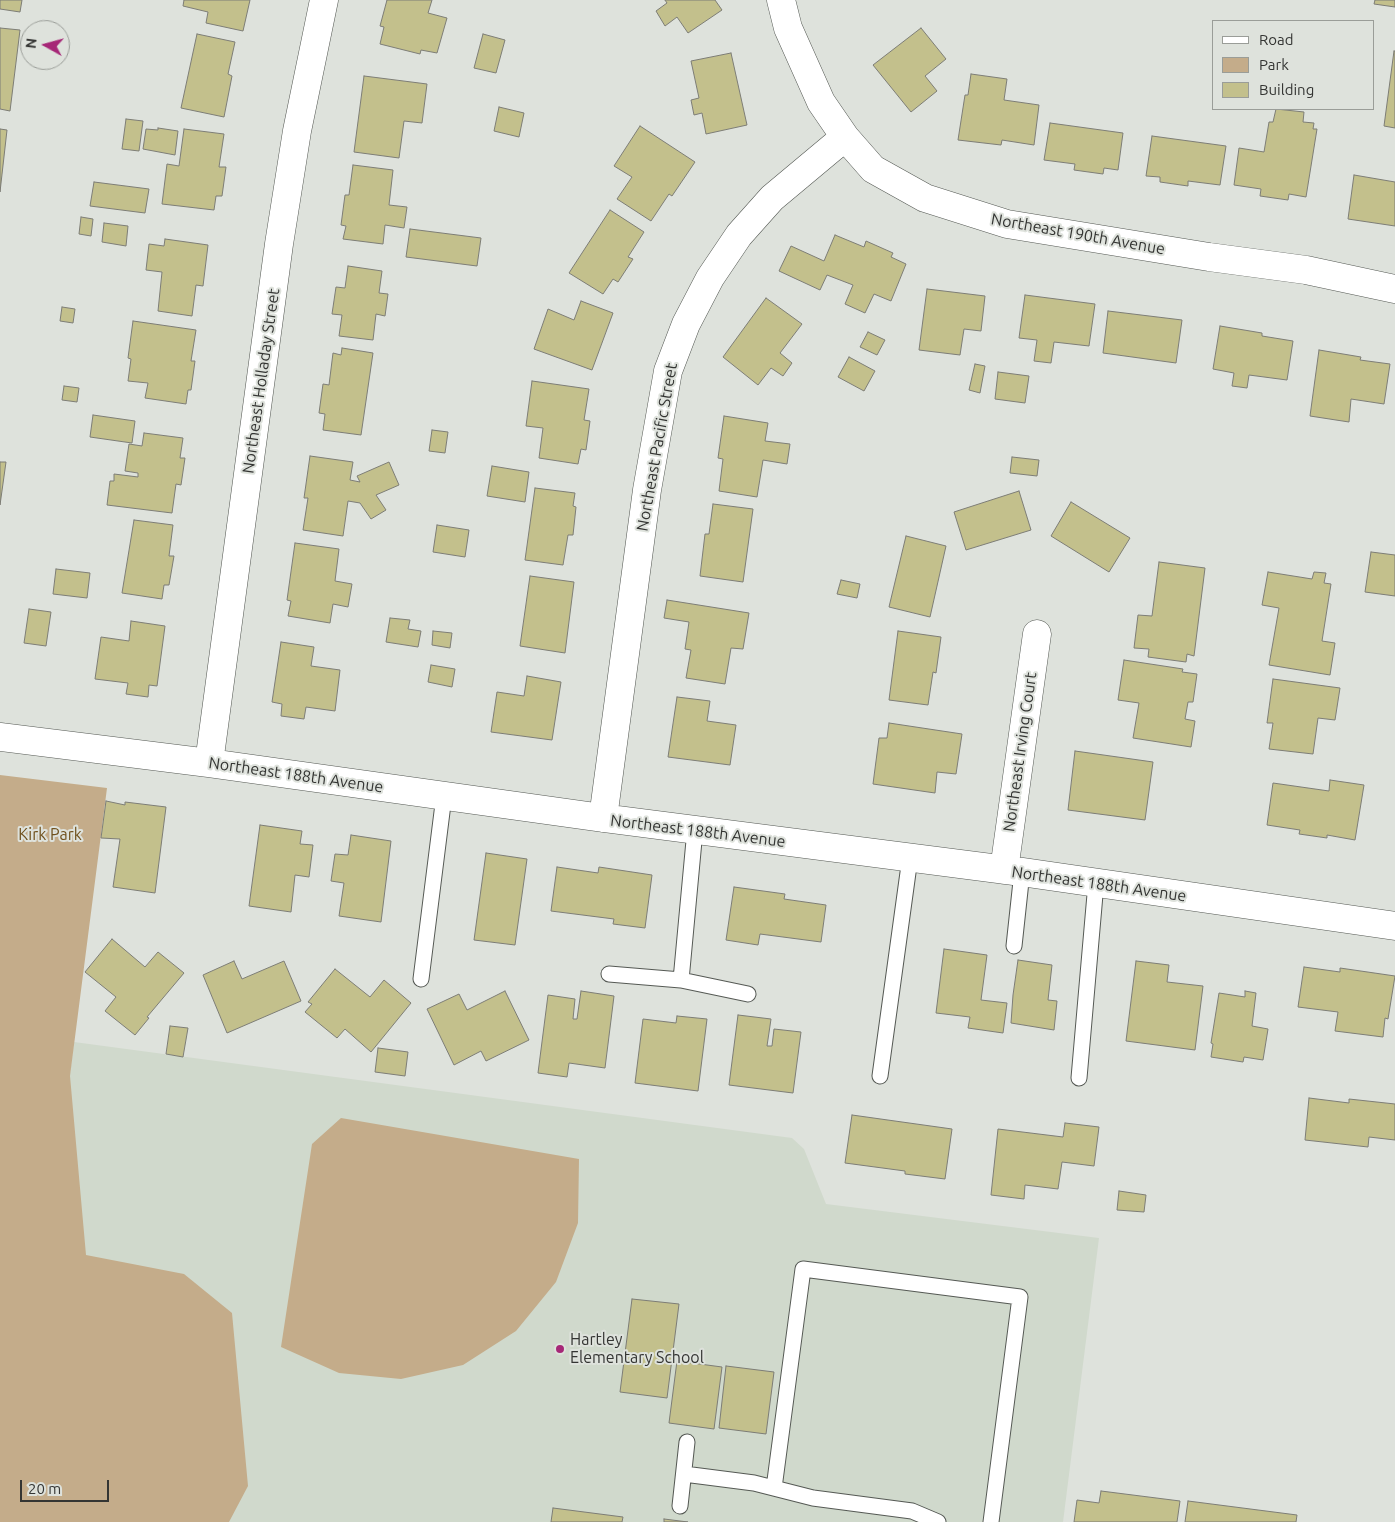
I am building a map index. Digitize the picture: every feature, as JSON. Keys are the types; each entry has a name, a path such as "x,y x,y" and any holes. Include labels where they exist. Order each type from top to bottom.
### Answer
{"street":[{"name":"Northeast Holladay Street","path":"209,763 279,244 297,131 324,0"},
{"name":"Northeast 190th Avenue","path":"781,0 788,28 821,102 844,137 873,169 925,198 1007,224 1210,257 1306,270 1395,289"},
{"name":"Northeast Pacific Street","path":"603,818 647,490 668,371 686,324 702,293 739,235 772,198 844,137"},
{"name":"Northeast Irving Court","path":"1013,871 1037,634"},
{"name":"Northeast 188th Avenue","path":"0,737 209,763 603,818 1013,871 1395,926"}],"lane":[{"path":"421,979 444,796"},
{"path":"682,980 695,830"},
{"path":"880,1076 910,858"},
{"path":"1013,871 1014,946"},
{"path":"1079,1078 1096,883"},
{"path":"609,974 682,980 748,994"},
{"path":"774,1488 803,1268 1020,1297 991,1522"},
{"path":"680,1506 687,1442"},
{"path":"684,1474 754,1482 814,1498 912,1511 938,1522"}],"shaded area":[{"name":"Hartley Elementary School","path":"74,1042 792,1138 804,1149 826,1204 1099,1238 1063,1522 13,1522"}],"green space":[{"name":"Kirk Park","path":"0,775 107,788 70,1076 86,1255 184,1274 232,1313 248,1486 229,1522 0,1522"},
{"path":"341,1118 579,1159 578,1223 556,1282 516,1331 463,1365 401,1379 339,1373 281,1347 312,1144"}],"building":[{"path":"0,0 22,0 20,12 0,9"},
{"path":"184,0 250,0 243,31 206,23 208,12 183,6"},
{"path":"387,0 432,0 428,13 447,18 437,53 421,50 420,54 380,44 384,27 380,26"},
{"path":"665,0 715,0 722,10 688,33 677,17 665,26 656,11 667,3"},
{"path":"1375,0 1395,0 1395,7 1374,4"},
{"path":"0,28 20,30 10,111 0,109"},
{"path":"921,28 946,59 925,76 937,91 911,112 873,65"},
{"path":"197,34 235,42 228,74 232,76 224,117 181,108"},
{"path":"483,34 505,40 496,73 474,68"},
{"path":"1395,51 1395,128 1384,126"},
{"path":"731,53 747,125 706,134 702,113 694,115 691,100 699,98 691,61"},
{"path":"971,74 1007,79 1004,100 1039,105 1034,145 1002,140 1001,145 958,140 965,95 968,95"},
{"path":"364,76 427,84 422,123 404,121 399,158 354,152"},
{"path":"499,107 524,113 519,137 494,131"},
{"path":"1276,110 1304,112 1303,122 1314,123 1313,129 1317,129 1306,197 1289,194 1288,200 1260,196 1261,189 1234,185 1239,148 1264,152 1269,122 1273,122"},
{"path":"126,119 143,121 139,151 122,149"},
{"path":"1050,123 1123,133 1118,170 1104,168 1103,174 1074,170 1075,164 1044,160"},
{"path":"640,126 695,162 672,196 669,194 651,221 617,199 632,177 614,166"},
{"path":"158,128 178,131 175,155 143,149 146,129 158,130"},
{"path":"0,129 7,130 0,192"},
{"path":"184,129 224,134 219,167 226,167 222,196 216,196 214,210 162,204 167,164 179,166"},
{"path":"1152,136 1226,146 1220,185 1188,181 1188,186 1160,182 1160,177 1146,176"},
{"path":"353,165 393,170 389,205 407,207 404,228 385,225 383,244 343,239 346,226 341,225 345,195 349,195"},
{"path":"1354,175 1395,182 1395,226 1348,219"},
{"path":"94,182 149,189 145,213 90,206"},
{"path":"610,210 644,232 628,257 633,259 618,282 613,279 603,294 569,273"},
{"path":"81,217 93,219 91,236 79,234"},
{"path":"104,223 128,226 126,246 102,242"},
{"path":"410,229 481,238 477,266 406,257"},
{"path":"835,235 864,247 866,241 893,253 891,257 906,264 891,301 874,294 865,313 845,304 853,285 827,275 820,290 779,271 791,246 824,261"},
{"path":"165,239 208,245 203,286 196,285 192,316 158,311 162,272 146,270 149,244 164,246"},
{"path":"348,266 382,271 379,293 388,294 385,316 376,314 373,340 339,336 342,315 332,314 336,287 345,288"},
{"path":"927,289 985,296 981,331 964,329 960,355 919,350"},
{"path":"1025,295 1095,304 1089,346 1054,342 1051,363 1034,361 1037,340 1019,338"},
{"path":"766,298 802,324 780,353 792,363 783,376 771,368 758,385 723,357"},
{"path":"581,301 613,313 592,370 534,349 548,309 574,320"},
{"path":"62,307 75,309 73,323 60,321"},
{"path":"1108,311 1182,320 1176,363 1103,353"},
{"path":"133,321 196,330 191,361 195,361 191,390 188,390 186,404 145,398 148,383 128,381 131,359 128,358"},
{"path":"1220,326 1262,333 1262,336 1293,341 1287,380 1249,375 1247,388 1232,386 1234,373 1213,369"},
{"path":"868,332 885,340 877,355 860,347"},
{"path":"342,348 373,353 361,435 323,430 325,414 319,413 323,384 329,385 333,353 341,355"},
{"path":"1319,350 1361,357 1360,360 1390,364 1384,404 1351,399 1349,422 1310,416"},
{"path":"849,357 875,371 864,391 838,377"},
{"path":"975,364 985,366 980,393 969,390"},
{"path":"998,372 1029,376 1025,403 995,399"},
{"path":"532,381 589,389 584,420 590,421 586,450 581,449 578,464 539,458 543,428 526,426"},
{"path":"64,386 79,388 77,402 62,400"},
{"path":"93,415 135,421 132,443 90,437"},
{"path":"724,416 768,423 765,441 790,444 787,464 763,460 757,497 719,491 723,459 718,458"},
{"path":"432,430 448,432 445,453 429,451"},
{"path":"144,433 183,438 180,458 185,458 181,485 176,484 172,513 107,505 110,481 114,481 114,474 138,477 138,473 125,471 129,444 142,446"},
{"path":"310,456 353,462 350,480 360,482 357,476 389,462 399,485 376,495 386,510 371,519 360,503 348,501 343,536 303,530 308,498 304,498"},
{"path":"1012,457 1039,460 1037,476 1010,473"},
{"path":"0,462 6,462 0,505"},
{"path":"492,466 529,472 525,502 487,496"},
{"path":"535,488 575,493 573,506 576,507 573,535 568,535 563,565 525,560"},
{"path":"1019,491 1031,530 966,550 954,512"},
{"path":"1071,502 1130,538 1109,572 1051,536"},
{"path":"713,504 753,509 743,582 700,576 705,534 709,534"},
{"path":"134,520 173,525 169,556 174,556 169,585 164,585 162,599 122,593"},
{"path":"437,525 469,530 465,557 433,552"},
{"path":"906,536 946,546 930,617 889,607"},
{"path":"295,543 339,549 335,581 352,584 348,607 333,604 330,623 288,616 291,601 287,600"},
{"path":"1371,552 1395,555 1395,596 1365,592"},
{"path":"1159,562 1205,568 1194,656 1187,654 1186,662 1148,657 1149,649 1134,648 1138,615 1152,616"},
{"path":"56,569 90,573 87,598 53,594"},
{"path":"1268,572 1312,579 1314,572 1326,573 1324,583 1331,584 1322,641 1335,643 1330,675 1269,665 1279,608 1262,605"},
{"path":"530,576 574,582 565,653 520,646"},
{"path":"841,580 860,584 857,598 837,594"},
{"path":"667,600 749,613 743,649 731,648 725,684 686,678 691,650 685,649 689,622 664,618"},
{"path":"29,609 51,612 46,646 24,643"},
{"path":"390,618 410,620 408,629 421,631 418,647 386,642"},
{"path":"131,621 165,626 157,686 149,685 148,697 126,694 128,683 95,679 101,637 129,641"},
{"path":"433,631 452,633 450,648 432,645"},
{"path":"898,631 941,637 936,673 933,672 928,705 889,700"},
{"path":"281,642 314,647 311,666 340,670 335,711 306,707 304,719 281,716 282,704 272,702"},
{"path":"1124,660 1183,669 1182,672 1197,674 1193,702 1188,702 1185,719 1195,721 1191,747 1133,738 1139,703 1118,700"},
{"path":"431,665 455,669 452,687 428,682"},
{"path":"527,676 561,682 552,740 491,732 497,692 524,696"},
{"path":"1273,679 1340,688 1335,720 1318,718 1313,754 1269,749 1273,723 1267,723"},
{"path":"677,697 710,701 707,721 736,725 730,765 668,757"},
{"path":"889,723 962,734 956,774 937,772 935,793 873,784 879,738 887,738"},
{"path":"1075,751 1153,762 1145,820 1068,810"},
{"path":"1330,780 1364,785 1355,840 1327,835 1327,838 1299,834 1300,830 1267,825 1273,783 1329,791"},
{"path":"106,801 125,805 125,802 166,807 155,893 113,887 120,839 101,838"},
{"path":"260,825 302,831 300,844 313,845 309,877 295,875 291,912 249,906"},
{"path":"351,835 391,841 381,922 339,916 344,883 331,881 335,854 348,855"},
{"path":"486,853 527,859 515,945 474,940"},
{"path":"557,867 598,873 599,867 652,875 645,928 613,924 614,919 551,911"},
{"path":"734,887 785,894 784,899 826,905 821,942 760,934 758,945 726,940"},
{"path":"112,939 145,967 158,952 184,973 147,1017 149,1018 135,1035 105,1011 116,997 85,972"},
{"path":"944,949 987,955 981,1000 1007,1003 1003,1033 968,1028 970,1017 936,1013"},
{"path":"1018,960 1052,965 1048,1000 1057,1001 1054,1030 1011,1023"},
{"path":"234,961 242,979 284,961 301,1001 227,1033 203,975"},
{"path":"1136,961 1169,965 1167,982 1203,986 1195,1050 1126,1041"},
{"path":"1304,967 1340,972 1340,968 1395,976 1388,1019 1385,1018 1383,1037 1335,1031 1338,1012 1298,1007"},
{"path":"335,969 370,997 384,980 411,1003 371,1052 345,1029 337,1038 305,1012 312,1004 308,1002"},
{"path":"505,991 529,1040 486,1061 481,1051 454,1065 427,1009 459,994 467,1010"},
{"path":"581,991 614,996 605,1068 569,1063 567,1077 538,1073 548,995 575,999 573,1019 577,1019"},
{"path":"1245,991 1256,993 1252,1026 1268,1029 1263,1060 1244,1057 1243,1062 1211,1057 1213,1044 1211,1043 1219,993 1245,997"},
{"path":"738,1015 771,1019 767,1046 772,1046 774,1029 801,1032 793,1093 729,1085"},
{"path":"677,1016 707,1019 698,1091 635,1083 643,1019 676,1023"},
{"path":"170,1026 188,1028 183,1057 166,1054"},
{"path":"378,1048 408,1052 405,1076 375,1072"},
{"path":"1309,1098 1349,1103 1349,1099 1395,1104 1395,1140 1369,1137 1368,1147 1305,1140"},
{"path":"852,1115 952,1129 945,1179 905,1174 905,1171 845,1163"},
{"path":"1065,1123 1099,1127 1094,1166 1062,1162 1058,1189 1025,1185 1024,1199 991,1195 998,1129 1063,1137"},
{"path":"1119,1191 1146,1195 1144,1212 1117,1210"},
{"path":"632,1299 679,1304 667,1398 620,1392"},
{"path":"677,1361 722,1367 714,1429 669,1423"},
{"path":"726,1366 774,1372 766,1434 719,1428"},
{"path":"1101,1491 1180,1501 1177,1522 1074,1522 1077,1500 1099,1503"},
{"path":"1188,1501 1297,1515 1296,1522 1185,1522"},
{"path":"553,1508 623,1517 622,1522 551,1522"},
{"path":"664,1519 688,1522 664,1522"}],"place":[{"name":"Hartley Elementary School","path":"560,1349"}]}
